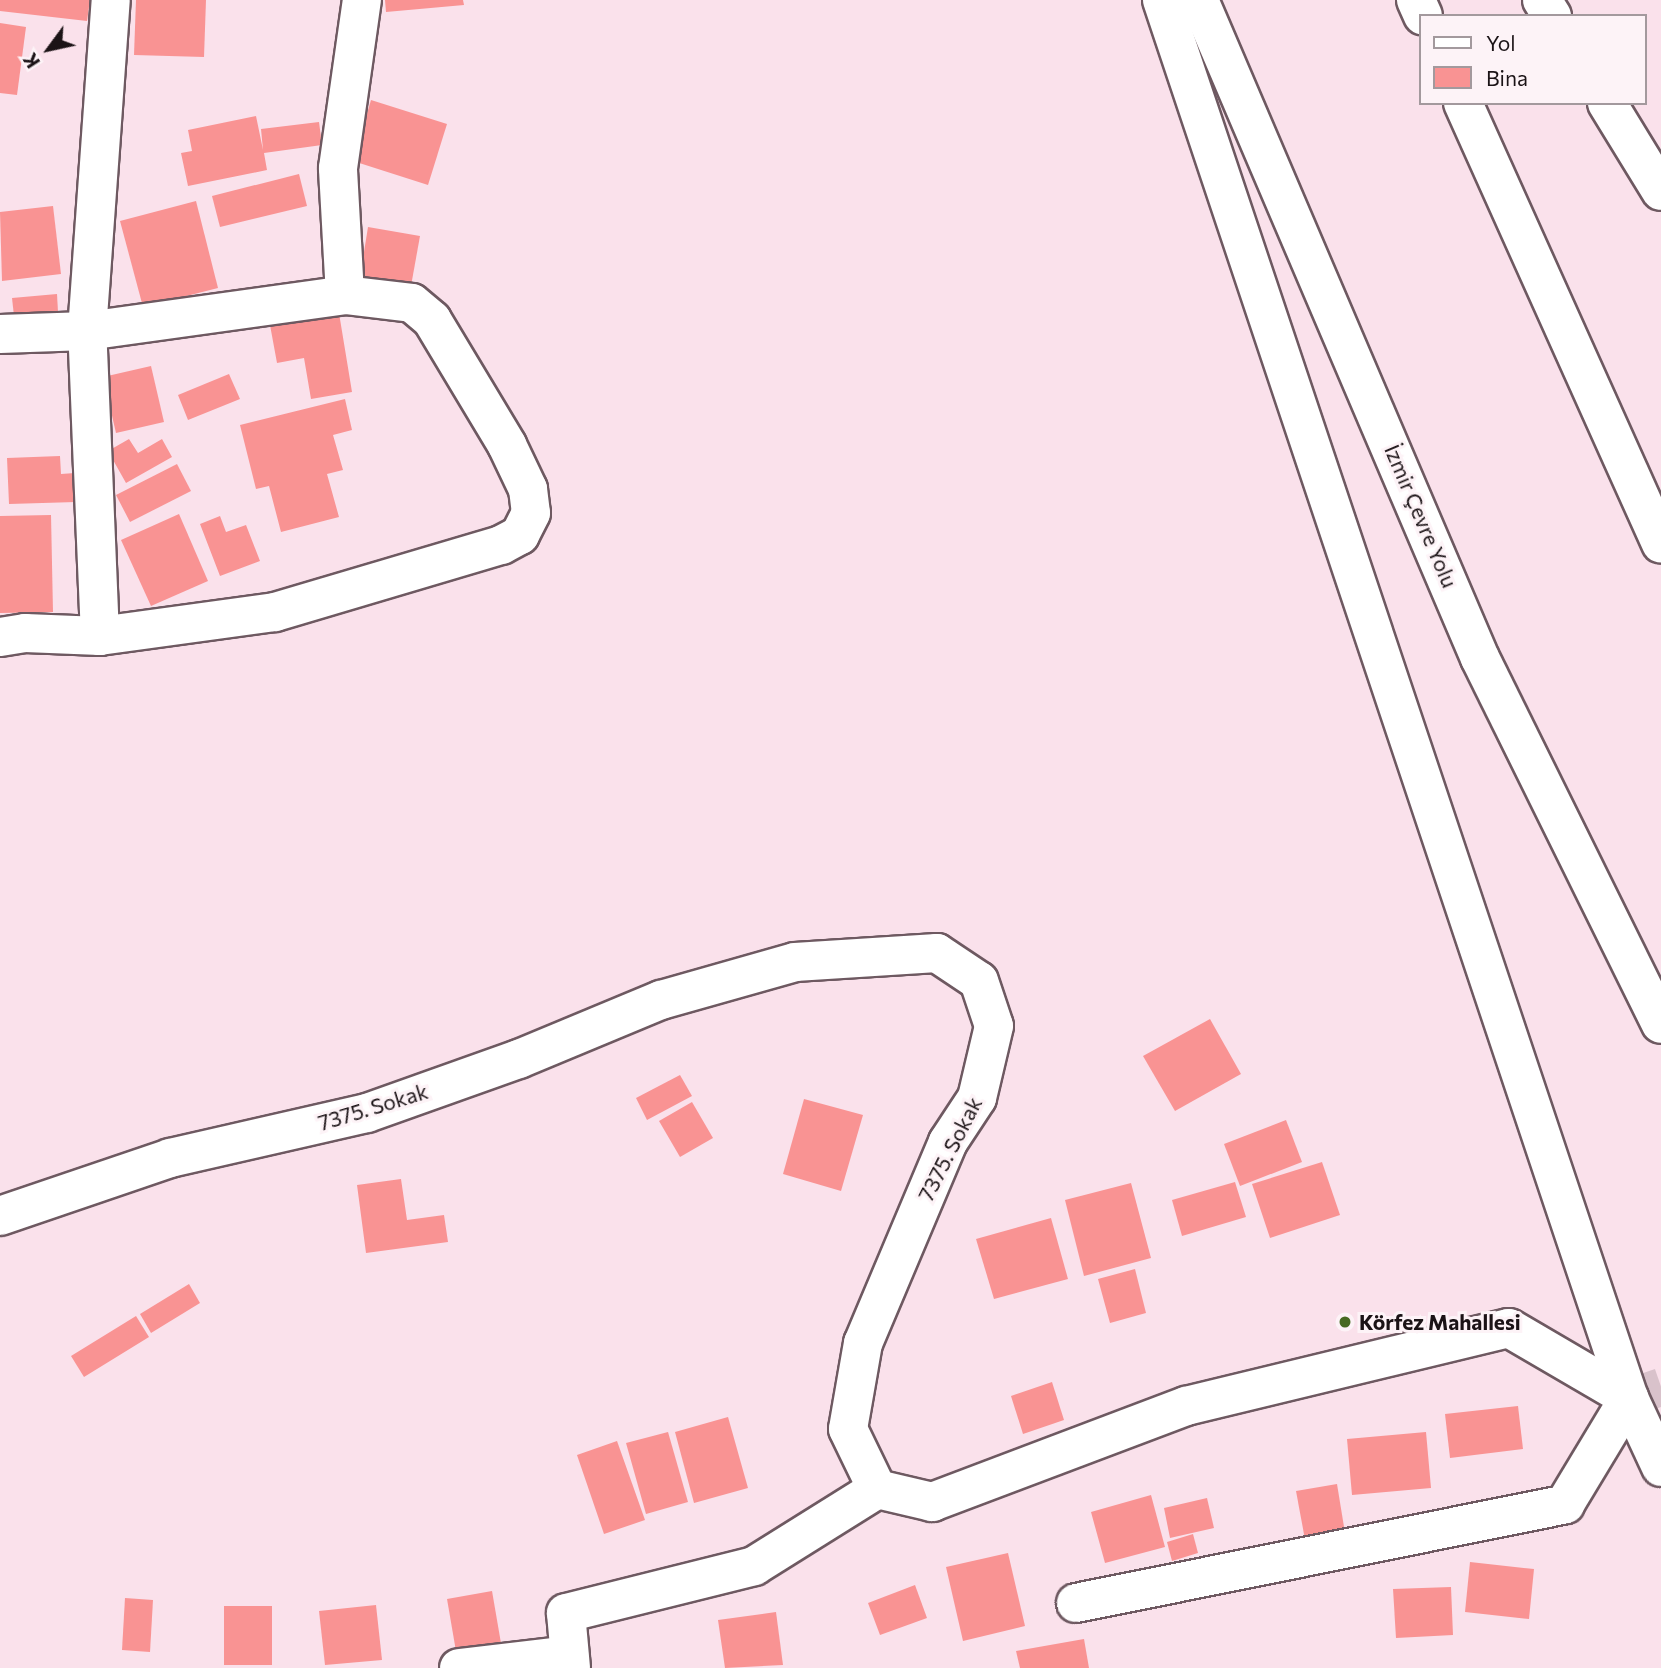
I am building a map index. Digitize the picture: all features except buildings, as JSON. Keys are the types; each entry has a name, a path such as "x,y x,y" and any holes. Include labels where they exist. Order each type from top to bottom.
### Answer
{"main road":[{"path":"100,636 87,331 111,0"},
{"path":"345,295 338,168 362,0"},
{"path":"1162,0 1629,1398 1661,1467"},
{"name":"İzmir Çevre Yolu","path":"1199,0 1480,658 1661,1024"},
{"path":"1464,105 1661,544"},
{"path":"1607,105 1661,191"},
{"path":"0,334 87,331 345,295 412,303 432,320 528,489 531,513 520,535 501,545 275,612 100,636 25,632 0,637"},
{"name":"7375. Sokak","path":"0,1216 170,1158 367,1113 519,1059 662,1000 794,962 937,953 979,981 993,1026 977,1098 948,1142 863,1343 848,1429 877,1489"},
{"path":"459,1668 570,1661 566,1613 754,1566 877,1489 932,1503 1186,1406 1509,1328 1629,1398"},
{"path":"1076,1603 1565,1504 1629,1398"}],"tunnel":[{"path":"1629,1398 1661,1387"}],"place":[{"name":"Körfez Mahallesi","path":"1345,1322"}]}
